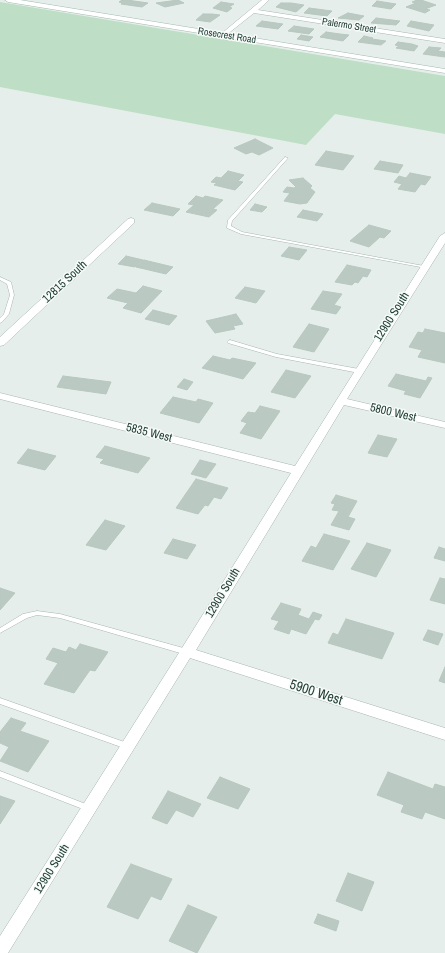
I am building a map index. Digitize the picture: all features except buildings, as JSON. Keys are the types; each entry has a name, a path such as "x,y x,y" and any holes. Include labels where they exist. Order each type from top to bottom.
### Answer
{"street":[{"name":"Rosecrest Road","path":"8,0 445,71"},
{"path":"223,35 266,0"},
{"name":"Palermo Street","path":"253,12 445,41"},
{"name":"12815 South","path":"0,343 130,221"},
{"name":"12900 South","path":"0,951 187,652 342,400 358,371 445,236"},
{"name":"5835 West","path":"0,396 298,471"},
{"name":"5800 West","path":"342,400 445,425"},
{"name":"5900 West","path":"187,652 445,734"}],"lane":[{"path":"286,158 230,221 228,227 242,233 424,268"},
{"path":"0,278 9,283 12,295 6,314 0,321"},
{"path":"230,342 276,354 358,371"},
{"path":"0,631 24,616 37,614 52,615 187,652"},
{"path":"0,701 127,746"},
{"path":"0,774 90,809"}],"green space":[{"path":"0,2 445,76 445,134 335,114 306,145 0,87"}]}
